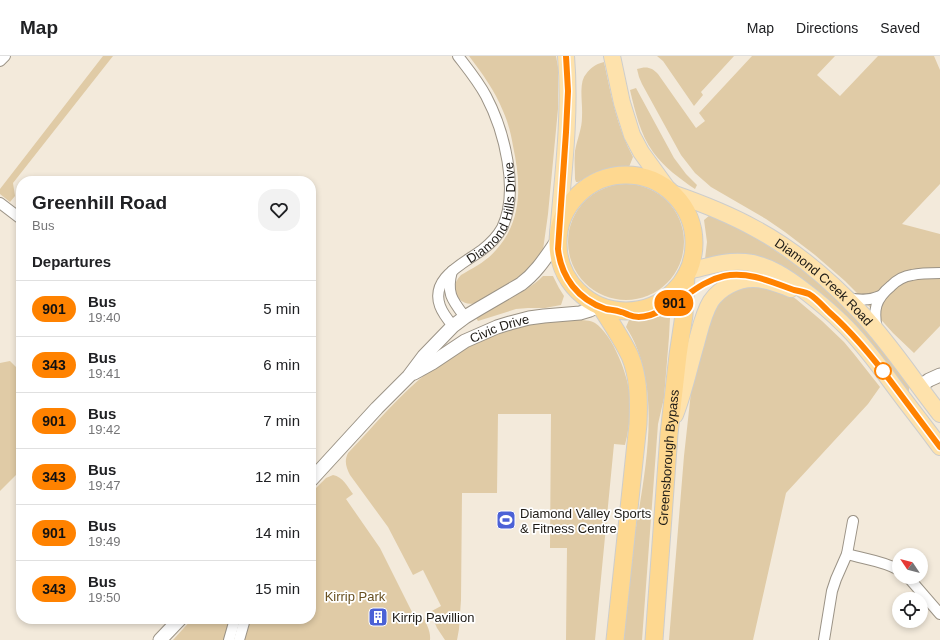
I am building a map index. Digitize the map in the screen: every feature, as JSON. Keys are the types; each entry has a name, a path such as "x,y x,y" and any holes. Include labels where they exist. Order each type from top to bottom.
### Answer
{"highway":[{"path":"631,175 653,180 670,190 683,205 687,211 694,234 694,250 691,266 676,290 669,296 651,307 642,310 627,312 614,311 600,307 586,299 570,284 560,264 558,238 563,218 571,202 588,186 608,177 631,175"},
{"name":"Greensborough Bypass","path":"654,640 669,434 684,315 687,273"},
{"path":"600,307 615,328 630,356 637,383 639,407 615,640"}],"main road":[{"path":"558,238 568,91 566,56"},
{"path":"612,56 622,103 632,135 641,152 670,190"},
{"name":"Diamond Creek Road","path":"670,190 733,217 757,230 820,274 862,314 893,351 919,387 939,411"},
{"name":"Diamond Creek Road","path":"687,273 738,261 771,268 796,284 836,317 850,331 871,356 940,447"},
{"path":"669,434 684,389 701,326 709,305 715,296 734,283 754,279 767,280 808,294"},
{"path":"909,406 914,393 919,387"}],"street":[{"path":"0,61 5,56"},
{"name":"Diamond Hills Drive","path":"458,57 469,70 482,90 498,123 506,152 509,197 502,228 493,241 452,271 440,286 438,297 440,306 465,341"},
{"path":"0,203 16,215"},
{"name":"Civic Drive","path":"316,475 409,376 424,356 453,326 465,317 521,284 534,274 558,238"},
{"name":"Diamond Hills Drive","path":"452,271 449,284 451,297 477,335"},
{"path":"877,332 875,311 880,296 895,282 903,278 919,274 940,273"},
{"path":"845,297 853,299 867,299 880,296"},
{"name":"Civic Drive","path":"409,376 465,341 510,323 544,316 574,314 600,307"},
{"path":"919,387 940,375"},
{"path":"824,640 832,591 846,554 853,521"},
{"path":"846,554 892,567"},
{"path":"914,584 940,614"},
{"path":"160,640 175,624"},
{"path":"230,640 234,624"},
{"path":"239,640 244,624"}],"green space":[{"path":"103,56 113,56 19,176 16,176 16,179 13,183 15,196 10,202 0,194 0,189"},
{"path":"469,56 556,56 558,67 558,109 543,250 540,256 526,272 515,281 472,304 461,301 455,292 455,286 461,275 488,258 505,238 511,226 518,201 518,174 510,133 500,104 492,89"},
{"path":"657,56 734,56 701,92 703,95 694,106 663,61"},
{"path":"752,56 835,56 817,75 840,96 878,56 934,56 940,70 940,184 902,224 940,234 940,326 914,353 893,333 845,281 815,255 766,219 711,187 695,173 681,155 642,84 637,69 649,68 658,74 696,128 705,121 699,113"},
{"path":"604,62 612,99 619,122 627,146 633,157 629,167 619,167 599,172 576,182 575,154 582,121 581,91 583,81 590,69"},
{"path":"636,88 674,158 686,174 697,185 695,189 667,168 648,145 638,122 630,90"},
{"path":"626,184 648,188 667,201 680,220 684,242 680,264 667,283 648,296 626,300 604,296 585,283 572,264 568,242 572,220 585,201 604,188"},
{"path":"710,215 755,237 811,276 830,293 860,322 909,384 909,392 911,396 794,275 705,259 707,242 704,220"},
{"path":"543,276 553,276 564,296 561,305 545,308 516,309 478,321 476,318 528,288"},
{"path":"747,285 787,293 796,299 844,342 880,387 868,404 786,493 753,640 669,640 684,456 691,392 710,315 726,294"},
{"path":"662,315 670,318 669,337 664,398 658,424 642,640 624,640 631,565 646,460 648,432 648,404 645,376 638,351 626,327 629,320 654,318"},
{"path":"577,320 595,323 608,337 623,367 630,396 628,433 625,445 614,444 595,640 566,640 567,548 550,548 551,414 498,414 497,493 462,493 461,600 459,629 457,640 445,640 437,628 430,612 441,606 423,570 413,575 388,527 350,475 346,464 348,453 406,391 427,373 450,357 488,338 515,329 541,323"},
{"path":"10,361 16,367 16,475 0,491 0,363"},
{"name":"Kirrip Park","path":"333,475 336,476 347,485 353,494 346,499 380,548 416,620 423,616 429,631 430,640 243,640 248,624 316,624 316,488 326,478"},
{"path":"187,624 231,624 226,640 173,640"}],"bus line":[{"name":"901","path":"566,56 568,91 558,249 560,264 563,271 570,284 580,295 592,303 606,309 622,312 629,316 643,316 659,312 674,304 708,281 724,276 752,276 808,294 843,324 868,352 940,447"}],"place":[{"name":"Diamond Valley Sports & Fitness Centre","path":"506,520"},
{"name":"Kirrip Pavillion","path":"378,617"}]}
